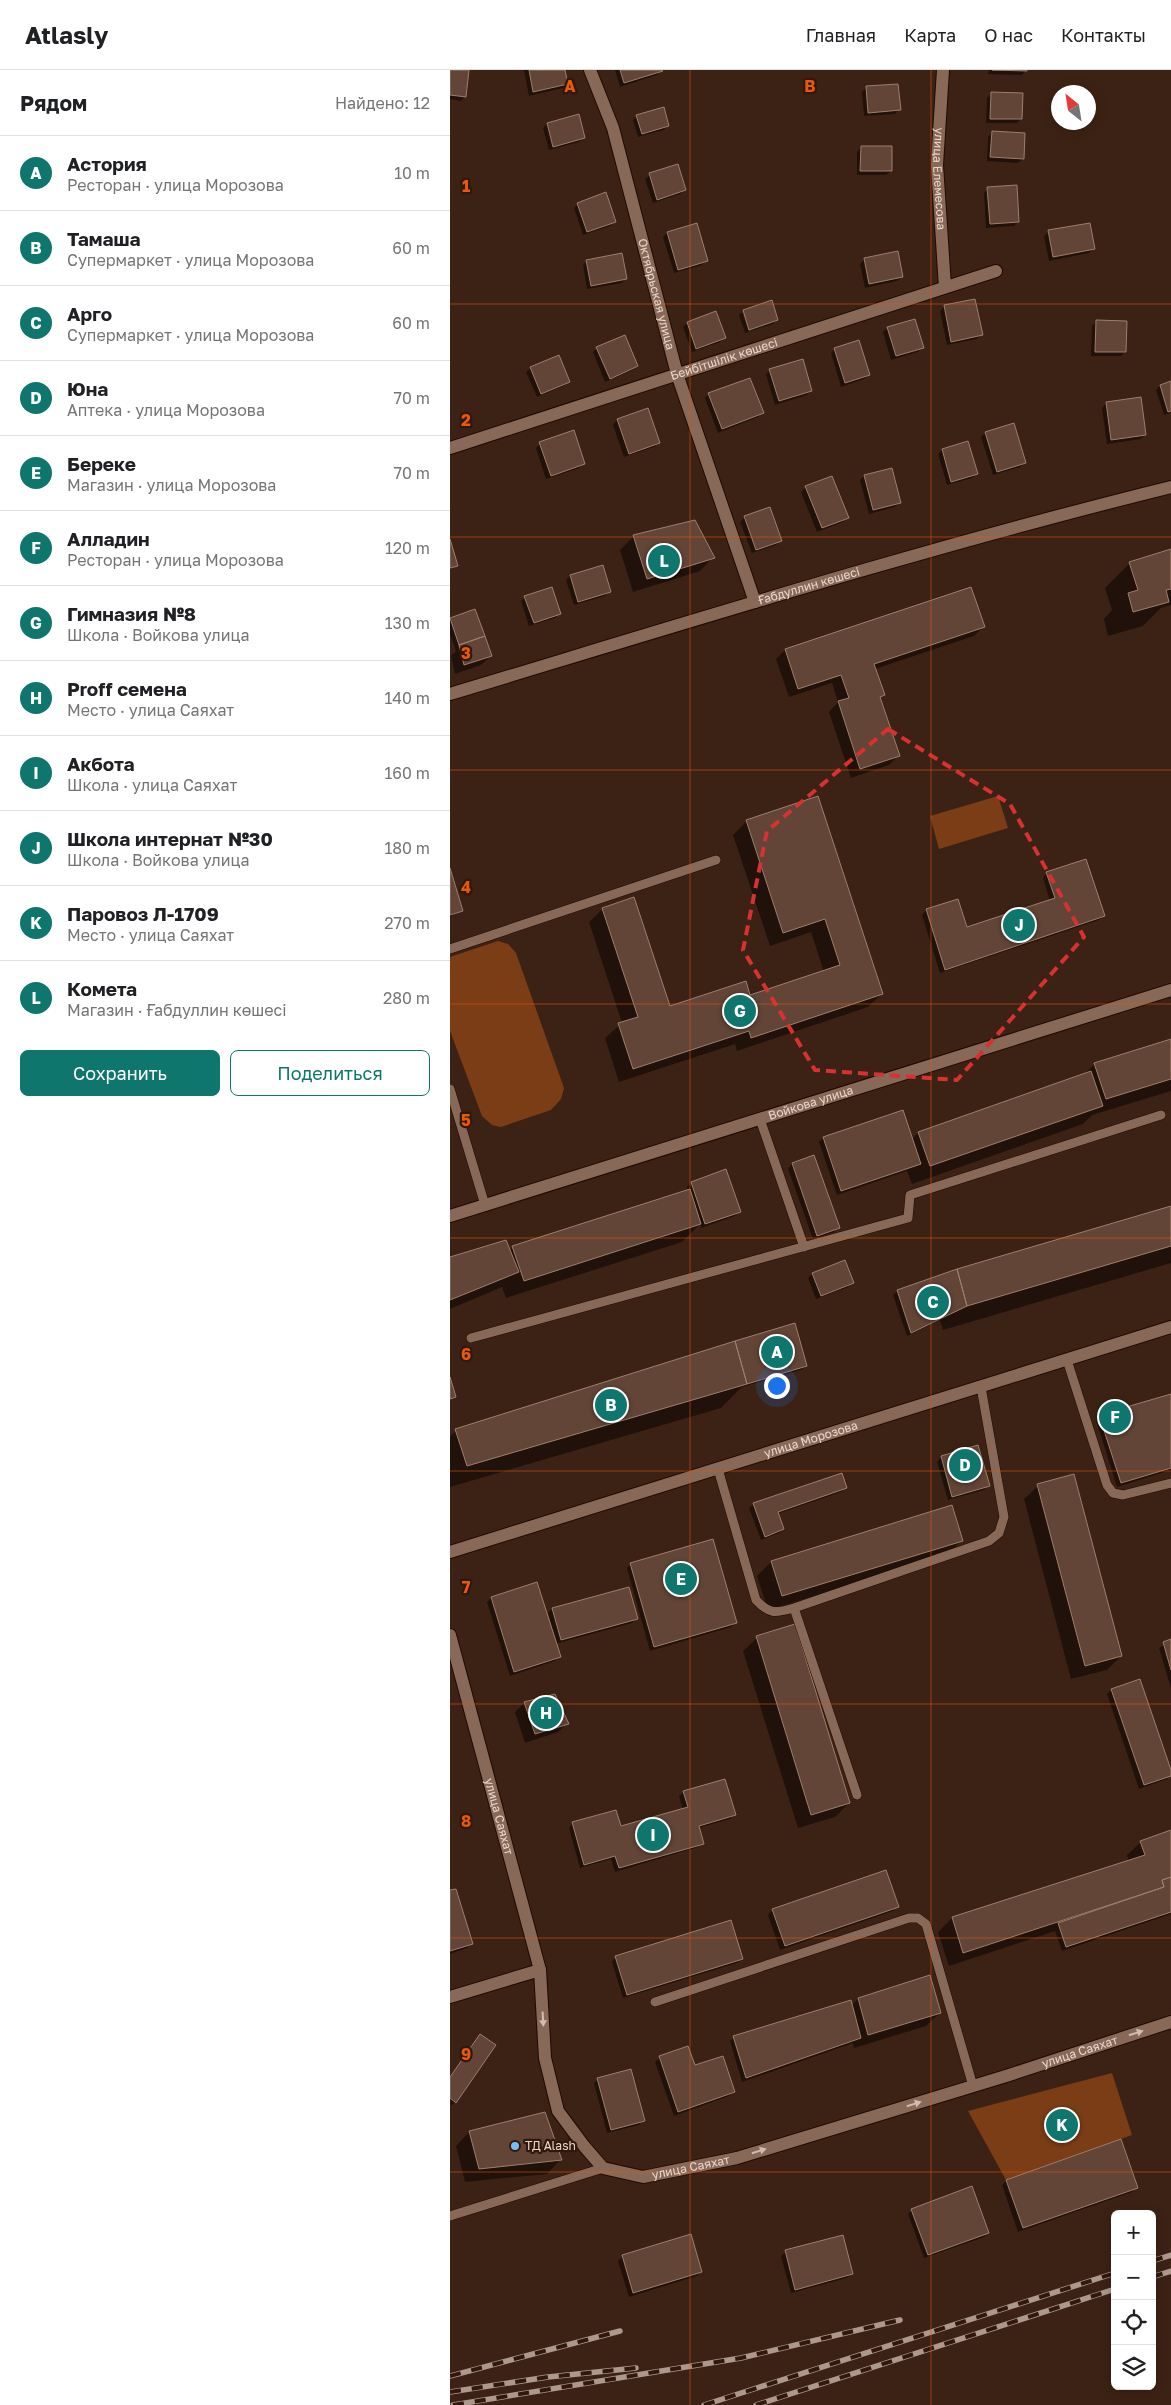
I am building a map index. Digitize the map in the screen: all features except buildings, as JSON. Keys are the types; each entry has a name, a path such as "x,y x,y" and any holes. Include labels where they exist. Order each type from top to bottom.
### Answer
{"street":[{"name":"Октябрьская улица","path":"590,70 613,128 677,374 755,602"},
{"name":"улица Елемесова","path":"943,70 937,165 945,287"},
{"name":"Бейбітшілік көшесі","path":"450,448 996,271"},
{"name":"Ғабдуллин көшесі","path":"450,693 755,602 1071,512 1171,487"},
{"name":"Войкова улица","path":"450,1216 1171,990"},
{"name":"улица Морозова","path":"450,1552 1171,1327"},
{"name":"улица Саяхат","path":"450,1635 540,1970 545,2058 558,2111 603,2168 643,2177 738,2158 973,2086 1171,2022"},
{"path":"450,1997 540,1970"}],"lane":[{"path":"450,949 716,860"},
{"path":"450,1089 485,1205"},
{"path":"471,1338 908,1218 910,1195 1161,1115"},
{"path":"760,1119 804,1247"},
{"path":"1067,1360 1106,1485 1113,1493 1123,1495 1171,1483"},
{"path":"718,1469 756,1600 765,1610 777,1612 794,1608 989,1541 999,1533 1004,1516 981,1387"},
{"path":"794,1608 857,1795"},
{"path":"655,2002 909,1918 918,1918 926,1924 973,2086"},
{"path":"450,2216 603,2168"}],"highlighted area":[{"path":"888,729 1010,804 1084,937 957,1080 815,1070 743,950 767,831"}],"shaded area":[{"path":"998,796 1008,828 939,849 930,816"},
{"path":"498,941 508,944 516,953 564,1088 561,1099 551,1110 501,1127 492,1125 482,1116 450,1031 450,957"},
{"path":"1112,2073 1132,2135 1006,2180 968,2111"}],"railway":[{"path":"1156,2260 1171,2255"},
{"path":"1156,2276 1171,2271"},
{"path":"704,2405 1111,2274"},
{"path":"756,2405 1111,2290"},
{"path":"453,2405 741,2358 900,2320"},
{"path":"450,2376 620,2331"},
{"path":"450,2392 548,2377 636,2368"}],"place":[{"name":"Комета","path":"664,561"},
{"name":"Школа интернат №30","path":"1019,925"},
{"name":"Гимназия №8","path":"740,1011"},
{"name":"Арго","path":"933,1302"},
{"name":"Астория","path":"777,1352"},
{"name":"Тамаша","path":"611,1405"},
{"name":"Алладин","path":"1115,1417"},
{"name":"Юна","path":"965,1465"},
{"name":"Береке","path":"681,1579"},
{"name":"Proff семена","path":"546,1713"},
{"name":"Акбота","path":"653,1835"},
{"name":"Паровоз Л-1709","path":"1062,2125"},
{"name":"ТД Alash","path":"515,2146"}]}
